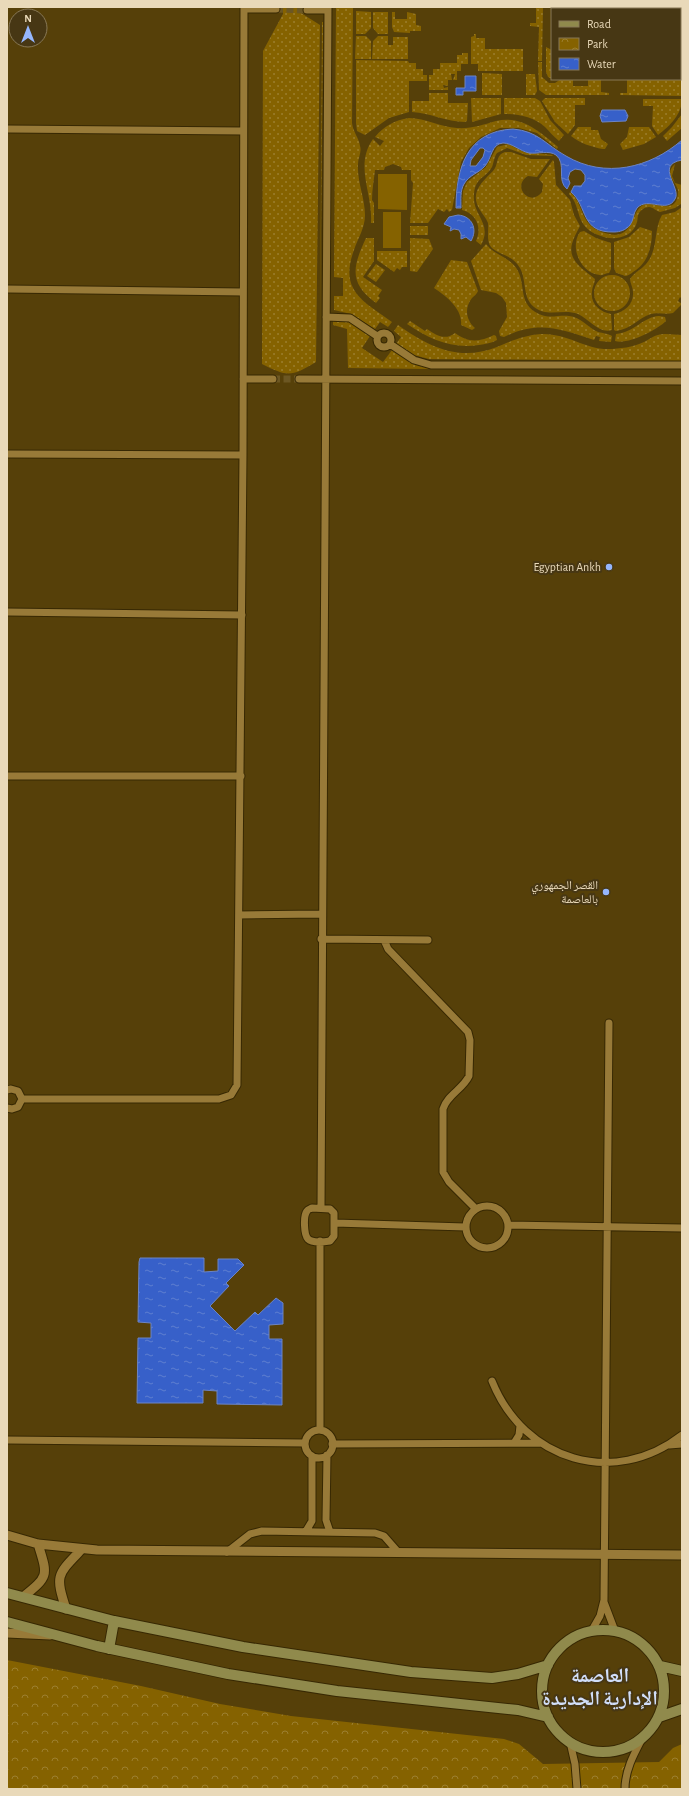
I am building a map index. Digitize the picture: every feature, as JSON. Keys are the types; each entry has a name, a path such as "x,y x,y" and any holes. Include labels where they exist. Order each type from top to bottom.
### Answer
{"main road":[{"path":"7,1593 114,1621 243,1647 430,1674 492,1678 518,1674 548,1665"},
{"path":"109,1649 114,1621"},
{"path":"7,1622 109,1649 184,1666 283,1683 392,1698 518,1710 548,1717"},
{"path":"592,1630 615,1630 631,1636 645,1646 660,1666 665,1691 664,1700 659,1717 655,1724 643,1737 628,1747 612,1751 590,1750 570,1742 557,1731 548,1717 543,1702 542,1687 548,1665 557,1651 566,1642 576,1636 592,1630"},
{"path":"660,1666 682,1671"},
{"path":"659,1717 682,1709"}],"street":[{"path":"22,1100 219,1099 231,1095 236,1089 238,1081 243,455 244,8 276,10"},
{"path":"306,10 328,8 321,939 321,1208"},
{"path":"7,129 243,131"},
{"path":"7,289 243,292"},
{"path":"326,317 350,318 377,336"},
{"path":"377,336 380,333 388,334 391,338 390,344"},
{"path":"377,336 376,340 379,345 385,347 390,344"},
{"path":"390,344 414,360 432,365 682,365"},
{"path":"243,379 273,379"},
{"path":"299,379 682,381"},
{"path":"7,454 243,455"},
{"path":"7,612 242,615"},
{"path":"7,776 241,776"},
{"path":"239,916 322,914"},
{"path":"321,939 428,940"},
{"path":"384,940 388,949 464,1026 468,1032 470,1040 469,1076 445,1103 443,1109 442,1164 447,1178 475,1208"},
{"path":"592,1630 600,1616 604,1600 609,1023"},
{"path":"7,1090 11,1089 18,1091 22,1100"},
{"path":"7,1108 12,1109 18,1107 22,1100"},
{"path":"488,1205 496,1208 506,1217 508,1225 507,1234 502,1242 490,1248 480,1248 472,1243 467,1236 465,1227 467,1218 475,1208 488,1205"},
{"path":"310,1208 330,1209 333,1211 335,1223 333,1238 330,1241 311,1241 306,1236 306,1215 310,1208"},
{"path":"335,1223 465,1227"},
{"path":"508,1225 682,1228"},
{"path":"320,1241 320,1430"},
{"path":"492,1381 501,1402 520,1426 542,1444 568,1456 587,1461 605,1463 635,1459 654,1453 669,1445 682,1435"},
{"path":"514,1444 519,1435 520,1426"},
{"path":"306,1531 312,1521 312,1456 307,1450 305,1443 310,1434 320,1430 329,1434 332,1444 331,1450 327,1455 326,1467 326,1520 330,1532"},
{"path":"7,1440 305,1443"},
{"path":"332,1444 542,1444"},
{"path":"669,1445 682,1444"},
{"path":"312,1456 320,1457 327,1455"},
{"path":"312,1467 326,1467"},
{"path":"312,1508 319,1507 326,1509"},
{"path":"227,1552 245,1537 256,1531 306,1531 380,1534 388,1539 398,1552"},
{"path":"7,1535 38,1544 81,1550 682,1555"},
{"path":"23,1597 41,1583 45,1576 45,1568 38,1544"},
{"path":"66,1609 59,1586 59,1577 65,1566 81,1550"},
{"path":"604,1600 615,1630"},
{"path":"7,1633 54,1635"},
{"path":"625,1789 625,1778 630,1763 643,1737"},
{"path":"570,1742 575,1764 577,1789"}],"green space":[{"path":"283,7 301,7 301,13 320,25 316,362 295,373 289,374 262,364 263,51 283,14"},
{"path":"331,7 331,261 329,261"},
{"path":"336,7 353,7 352,123 360,148 358,171 365,215 363,229 350,264 350,276 356,294 372,308 392,322 388,327 380,322 375,329 351,314 334,310 334,296 343,296 343,278 334,277"},
{"path":"536,7 543,7 542,61 538,61 539,27 530,26 530,23 536,23"},
{"path":"682,7 682,96 620,95 620,93 627,93 627,80 681,80 681,8 674,8"},
{"path":"356,11 371,12 371,28 365,34 356,34"},
{"path":"373,12 388,12 388,34 378,34 373,28"},
{"path":"392,12 395,12 395,19 407,19 407,12 416,14 416,25 421,26 421,31 410,31 410,33 394,32 392,27"},
{"path":"322,22 323,22 320,340"},
{"path":"474,34 476,34 476,38 485,38 485,49 523,49 523,71 478,71 478,64 471,64 471,37 474,36"},
{"path":"356,36 366,36 371,41 371,59 355,59"},
{"path":"378,36 388,36 388,45 393,45 393,37 408,37 408,59 372,59 373,41"},
{"path":"546,47 551,50 551,78 548,77 546,72"},
{"path":"462,53 468,53 468,64 461,64 461,71 457,71 457,80 453,80 455,74 451,74 452,80 448,80 448,86 443,85 444,88 448,87 448,90 429,90 429,75 433,75 433,69 440,69 440,63 457,63 457,55 462,55"},
{"path":"356,60 408,61 409,63 416,63 416,69 423,69 423,75 427,75 427,81 409,81 409,112 389,118 365,135 357,131 356,123"},
{"path":"538,62 542,62 542,77 549,83 555,83 560,80 573,80 573,86 588,86 588,80 601,80 601,92 609,93 609,95 546,95 539,90"},
{"path":"482,73 502,74 502,95 482,95"},
{"path":"526,74 535,74 537,91 535,95 526,95"},
{"path":"429,93 448,93 448,103 468,103 467,121 451,121 412,112 412,101 429,101"},
{"path":"471,98 501,98 501,114 472,122"},
{"path":"504,98 535,98 540,101 550,120 564,135 559,141 545,127 531,118 521,115 504,114"},
{"path":"545,98 585,98 585,105 575,105 575,125 568,134 555,122 542,101"},
{"path":"643,99 682,99 678,115 667,128 658,135 652,126 653,106 643,106"},
{"path":"682,114 682,128 667,141 663,136"},
{"path":"409,118 421,119 445,126 462,128 496,121 514,120 530,126 558,147 557,149 537,133 519,128 500,128 481,137 469,148 461,162 452,210 449,212 447,209 444,212 438,209 428,223 410,223 413,183 411,180 411,170 402,170 401,167 393,164 385,167 384,170 375,170 372,200 374,203 374,223 371,223 371,212 365,170 365,159 368,149 373,139 380,146 384,141 375,137 378,133 394,122"},
{"path":"578,127 591,127 591,130 598,130 601,139 608,144 605,149 594,147 578,141 571,136"},
{"path":"629,127 649,127 656,137 644,144 623,150 620,144 627,137"},
{"path":"508,144 524,152 553,155 526,155 507,148 497,153 492,167 478,181 475,189 474,202 485,231 481,245 476,241 478,236 478,227 475,218 462,210 463,191 467,182 486,167 497,147"},
{"path":"505,152 511,152 531,159 550,159 537,177 528,176 523,180 521,185 524,194 532,198 542,192 543,184 539,179 553,160 556,185 570,200 574,215 580,226 572,244 572,255 574,260 595,279 592,290 594,303 603,311 611,314 612,330 607,331 598,328 582,316 572,312 545,312 534,307 530,303 526,294 522,273 517,263 495,250 489,244 488,223 477,204 476,193 481,184 495,169 500,155"},
{"path":"675,164 672,176 675,183 671,177 670,171"},
{"path":"378,174 407,174 407,210 378,209"},
{"path":"675,183 682,185 681,204 675,208 660,212 650,207 645,208 638,214 637,222 631,232 617,238 601,236 586,228 573,199 569,194 570,192 575,197 589,224 595,229 613,235 626,231 635,214 643,205 670,206 677,198 678,190"},
{"path":"682,207 682,299 680,297 678,301 682,304 673,313 651,314 622,330 614,330 614,314 628,307 632,300 633,288 630,279 650,259 654,249 658,224 662,215 675,212"},
{"path":"383,212 401,212 401,248 383,248"},
{"path":"410,226 428,226 428,235 410,235"},
{"path":"640,227 652,231 650,249 646,259 629,275 625,276 616,273 614,268 614,242 629,237"},
{"path":"584,231 596,238 611,243 611,269 609,273 601,275 593,273 582,265 576,252 576,245 580,232"},
{"path":"366,238 374,238 374,261 363,277 382,290 378,296 380,298 376,303 367,296 357,281 356,266"},
{"path":"410,238 429,239 433,249 417,272 410,271"},
{"path":"486,244 515,266 520,277 525,300 532,310 550,317 569,316 577,318 594,330 612,336 611,342 599,341 600,337 596,336 594,340 571,332 549,328 528,329 504,337 500,336 499,331 507,317 506,303 502,297 496,293 481,290 471,261"},
{"path":"377,251 407,251 407,267 402,267 400,270 397,268 394,272 377,260"},
{"path":"451,260 467,262 478,291 469,302 467,310 468,318 475,328 472,330 461,325 461,319 456,308 444,295 434,288"},
{"path":"376,264 385,270 376,282 367,276"},
{"path":"612,275 622,278 627,283 630,293 627,303 622,308 612,311 602,308 597,303 594,293 597,283 602,278"},
{"path":"659,316 665,317 666,321 662,325 634,339 621,342 615,341 616,334 623,333 648,319"},
{"path":"333,320 347,320 370,336 362,348 383,362 392,350 407,360 431,369 348,368 347,329 333,325"},
{"path":"410,321 425,331 427,329 444,337 448,337 455,333 465,339 479,340 494,335 496,336 497,340 491,343 479,345 459,346 441,342 424,334 407,324"},
{"path":"398,325 433,346 445,350 470,353 497,347 524,337 541,334 559,336 591,347 608,349 635,345 661,334 682,335 682,361 429,359 410,354 396,344 401,337 394,331"},
{"path":"7,1660 141,1686 220,1704 291,1716 504,1739 519,1744 543,1764 659,1762 673,1748 682,1744 682,1789 7,1789"}],"water":[{"path":"465,76 476,76 476,91 463,91 463,95 456,95 456,88 465,88"},
{"path":"602,110 625,110 628,116 626,121 602,122 600,116"},
{"path":"513,129 522,130 541,139 559,152 581,163 596,167 611,168 627,167 656,158 682,140 682,160 674,163 670,167 669,172 675,189 675,199 672,203 667,205 641,205 637,208 630,225 627,228 616,232 603,231 595,228 590,223 586,218 580,204 571,192 574,186 581,186 585,181 585,175 581,170 575,169 570,172 568,178 570,183 567,189 562,181 561,163 556,155 547,152 529,153 510,144 503,143 496,146 485,166 466,181 462,190 461,208 456,208 458,179 467,154 475,144 497,131","holes":["480,148 485,150 483,157 476,166 470,166 471,160"]},
{"path":"458,215 467,218 474,228 471,241 466,237 461,239 459,230 454,229 450,231 451,227 444,224 449,217"},
{"path":"140,1258 204,1258 204,1272 218,1271 218,1259 238,1259 244,1265 226,1283 229,1286 210,1306 235,1331 255,1312 258,1315 276,1298 283,1303 283,1324 269,1325 269,1339 282,1339 282,1405 217,1404 217,1391 203,1390 203,1403 137,1403 138,1338 151,1338 151,1323 138,1322"}],"tunnel":[{"path":"276,9 307,10"},
{"path":"273,379 299,379"}],"place":[{"name":"Egyptian Ankh","path":"609,567"},
{"name":"القصر الجمهوري بالعاصمة","path":"606,892"}],"district":[{"name":"العاصمة الإدارية الجديدة","path":"600,1688"}]}
